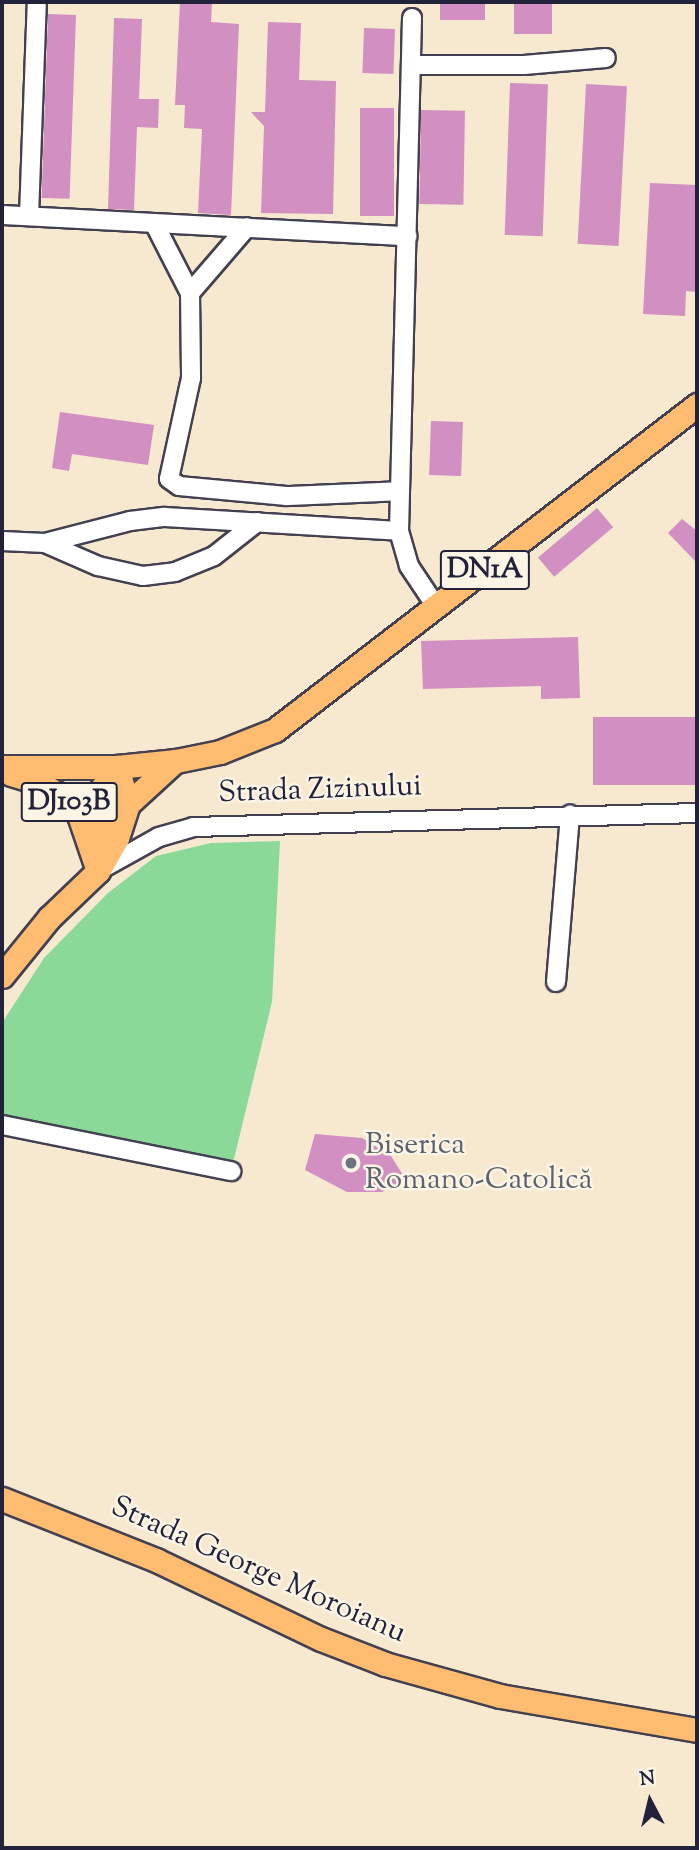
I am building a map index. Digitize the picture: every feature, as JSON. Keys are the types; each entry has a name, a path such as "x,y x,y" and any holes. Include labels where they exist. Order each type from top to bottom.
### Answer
{"main road":[{"name":"DN1A","path":"2,769 117,767 176,761 238,747 275,730 437,608 697,405"},
{"name":"DJ103B","path":"128,804 176,761"},
{"name":"DJ103B","path":"98,871 124,823 128,804 117,767"},
{"name":"DJ103B","path":"98,871 97,809 102,788 117,767"},
{"name":"DJ103B","path":"2,769 40,783 66,799 79,816 98,871"},
{"name":"Strada Zizinului","path":"2,976 49,918 98,871"},
{"name":"Strada George Moroianu","path":"2,1499 156,1560 321,1639 385,1664 500,1696 697,1730"}],"street":[{"path":"29,216 37,2"},
{"path":"412,18 400,531 408,566 437,608"},
{"path":"411,65 524,65 606,58"},
{"path":"2,215 407,236"},
{"path":"154,223 190,293 191,378 169,479 179,486 287,496 400,491"},
{"path":"190,293 247,227"},
{"path":"2,541 45,543 130,521 165,517 400,531"},
{"path":"45,543 98,566 143,576 176,572 214,556 257,522"},
{"name":"Strada Zizinului","path":"98,871 159,837 194,827 697,813"},
{"path":"556,982 570,816"},
{"path":"2,1125 231,1171"}],"green space":[{"path":"280,841 272,1002 233,1163 2,1117 2,1023 44,958 108,893 156,856 211,843"}],"building":[{"path":"180,2 212,2 211,22 239,24 231,215 198,213 202,129 184,128 185,105 175,105"},
{"path":"440,2 485,2 485,20 440,20"},
{"path":"514,2 552,2 552,34 514,34"},
{"path":"48,14 76,15 70,199 42,198"},
{"path":"114,18 142,19 139,99 159,99 158,128 137,127 134,210 108,209"},
{"path":"268,22 301,23 299,80 336,81 333,214 261,213 264,126 251,112 265,112"},
{"path":"364,28 395,29 393,74 362,73"},
{"path":"510,83 548,84 543,236 505,235"},
{"path":"586,84 627,86 619,246 578,244"},
{"path":"360,108 394,108 394,216 360,216"},
{"path":"421,110 465,111 463,205 419,204"},
{"path":"650,183 697,185 697,292 686,291 685,316 643,314"},
{"path":"60,412 154,425 148,465 72,454 69,471 52,468"},
{"path":"431,421 463,422 461,476 429,475"},
{"path":"597,508 613,527 554,577 538,557"},
{"path":"682,519 697,531 697,563 668,533"},
{"path":"578,637 580,698 541,699 541,686 423,689 421,641"},
{"path":"593,717 697,717 697,785 593,785"},
{"name":"Biserica Romano-Catolică","path":"315,1134 362,1138 391,1156 406,1180 382,1192 347,1192 305,1170"}],"place":[{"name":"Biserica Romano-Catolică","path":"351,1163"}]}
